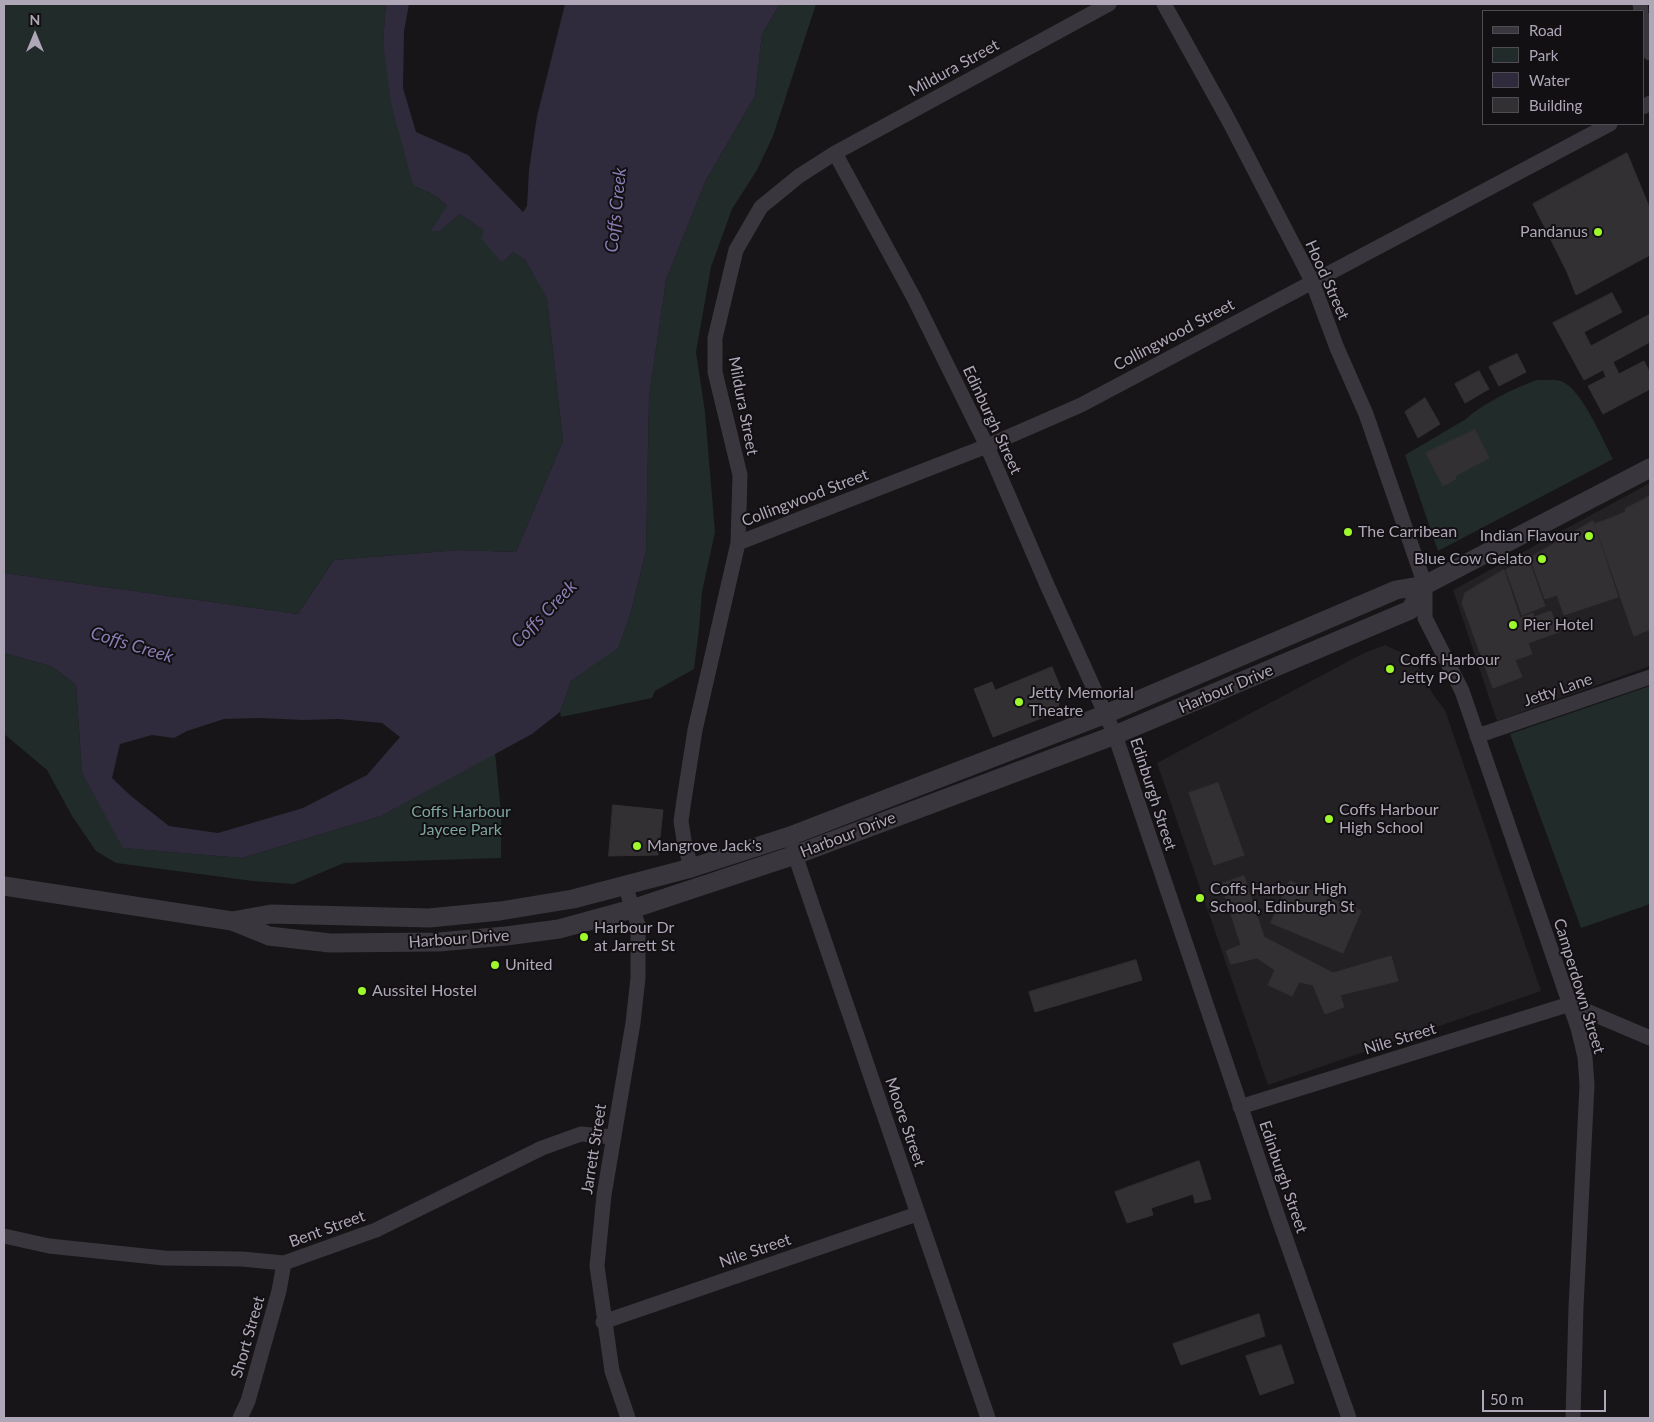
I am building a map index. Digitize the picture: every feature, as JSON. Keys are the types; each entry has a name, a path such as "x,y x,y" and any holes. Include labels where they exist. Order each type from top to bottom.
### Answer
{"street":[{"name":"Mildura Street","path":"691,868 681,821 684,800 695,730 738,543 740,475 715,372 715,338 736,250 761,207 798,176 836,153 1108,4"},
{"name":"Hood Street","path":"1164,4 1230,121 1312,281 1384,463 1425,585"},
{"path":"1644,23 1650,53"},
{"name":"Collingwood Street","path":"738,543 986,446 1081,404 1608,125"},
{"name":"Edinburgh Street","path":"836,153 914,298 986,446 1046,585 1115,735 1240,1107 1349,1418"},
{"name":"Harbour Drive","path":"232,921 271,914 429,918 500,911 558,902 691,868 790,836 1106,714 1396,590 1425,585 1650,468"},
{"name":"Harbour Drive","path":"4,886 232,921 269,936 330,943 439,942 559,929 632,909 796,855 1115,735 1410,610 1425,585"},
{"name":"Camperdown Street","path":"1425,585 1425,618 1462,691 1570,1004 1585,1057 1587,1085 1576,1307 1573,1418"},
{"name":"Jetty Lane","path":"1477,736 1650,678"},
{"name":"Moore Street","path":"790,836 917,1214 988,1418"},
{"name":"Jarrett Street","path":"625,885 638,925 638,978 604,1195 596,1266 612,1371 628,1418"},
{"path":"1570,1004 1650,1038"},
{"name":"Nile Street","path":"1240,1107 1570,1004"},
{"name":"Bent Street","path":"4,1236 49,1246 164,1258 284,1263 376,1230 542,1148 581,1134 613,1137"},
{"name":"Nile Street","path":"604,1322 917,1214"},
{"name":"Short Street","path":"240,1418 248,1401 279,1291 284,1263"}],"shaded area":[{"path":"1650,483 1650,666 1497,721 1453,590"},
{"name":"Coffs Harbour High School","path":"1385,645 1413,658 1434,696 1445,710 1541,991 1268,1085 1157,763 1362,654"}],"green space":[{"path":"4,4 386,4 383,41 413,185 436,196 447,206 440,231 460,214 484,231 502,263 513,252 525,260 547,297 563,441 516,552 460,550 334,560 298,614 4,573"},
{"path":"780,4 816,4 773,136 757,170 732,209 711,267 696,352 705,412 715,532 702,592 694,669 655,691 652,698 561,717 560,712 571,681 618,647 631,612 646,551 649,397 666,280 706,180 755,96 762,34"},
{"path":"1537,380 1561,381 1569,386 1584,404 1613,459 1438,551 1405,455 1466,419 1490,402"},
{"name":"Coffs Harbour Jaycee Park","path":"4,653 53,667 76,685 82,773 124,848 242,858 381,816 495,753 501,812 501,858 344,863 294,884 253,881 116,863 96,851 72,816 47,770 4,734"},
{"path":"1650,686 1650,904 1581,928 1510,734"}],"water":[{"name":"Coffs Creek","path":"386,4 409,4 404,31 403,88 416,132 468,155 523,212 527,206 529,170 537,116 565,4 780,4 762,34 755,96 706,180 666,280 649,397 646,551 631,612 618,648 571,681 560,712 532,734 381,816 242,858 123,848 82,773 76,685 53,667 4,653 4,573 298,614 334,560 460,550 516,552 563,441 547,298 525,260 513,252 502,263 481,238 484,231 460,214 440,231 431,231 447,206 436,196 413,185 391,103 383,41","holes":["224,719 339,719 382,723 400,737 367,775 303,808 218,833 169,826 131,796 112,778 120,744 152,735 174,738 187,731"]}],"building":[{"name":"Pandanus","path":"1627,153 1650,209 1650,255 1576,295 1567,272 1533,204"},
{"path":"1612,293 1622,312 1584,332 1591,346 1650,314 1650,342 1613,362 1619,374 1644,361 1650,373 1650,389 1603,414 1588,386 1606,377 1603,370 1584,380 1553,323"},
{"path":"1517,354 1526,372 1499,386 1489,367"},
{"path":"1479,371 1489,389 1465,403 1455,384"},
{"path":"1425,398 1440,424 1418,438 1405,412"},
{"path":"1475,430 1489,458 1455,476 1456,479 1443,486 1426,453"},
{"path":"1650,496 1650,534 1639,502"},
{"path":"1639,502 1650,535 1650,579 1625,509"},
{"path":"1626,512 1650,580 1650,634 1612,518"},
{"path":"1612,518 1648,630 1634,636 1595,524"},
{"path":"1593,521 1618,597 1564,615 1557,595 1545,599 1530,558"},
{"path":"1528,558 1545,606 1522,615 1506,570"},
{"name":"Pier Hotel","path":"1504,570 1520,618 1533,613 1534,617 1551,611 1559,632 1528,643 1532,654 1515,660 1522,677 1493,688 1462,603 1465,593"},
{"name":"Jetty Memorial Theatre","path":"1052,667 1062,691 1057,712 993,737 974,689 992,682 995,690"},
{"path":"1218,783 1244,855 1214,865 1189,793"},
{"path":"613,805 663,810 658,855 609,856"},
{"path":"1244,876 1264,937 1333,973 1391,956 1398,981 1340,995 1344,1007 1325,1014 1313,985 1299,982 1292,996 1268,985 1275,970 1257,958 1231,964 1226,951 1241,945 1221,884"},
{"path":"1290,881 1361,911 1343,953 1271,923"},
{"path":"1136,960 1142,980 1035,1012 1029,992"},
{"path":"1199,1161 1211,1199 1195,1203 1193,1194 1151,1208 1153,1215 1127,1223 1115,1192"},
{"path":"1259,1314 1265,1336 1181,1365 1173,1344"},
{"path":"1281,1345 1294,1383 1260,1395 1246,1356"}],"place":[{"name":"Pandanus","path":"1598,232"},
{"name":"The Carribean","path":"1348,532"},
{"name":"Indian Flavour","path":"1589,536"},
{"name":"Blue Cow Gelato","path":"1542,559"},
{"name":"Pier Hotel","path":"1513,625"},
{"name":"Coffs Harbour Jetty PO","path":"1390,669"},
{"name":"Jetty Memorial Theatre","path":"1019,702"},
{"name":"Coffs Harbour High School","path":"1329,819"},
{"name":"Mangrove Jack's","path":"637,846"},
{"name":"Coffs Harbour High School, Edinburgh St","path":"1200,898"},
{"name":"Harbour Dr at Jarrett St","path":"584,937"},
{"name":"United","path":"495,965"},
{"name":"Aussitel Hostel","path":"362,991"}]}
